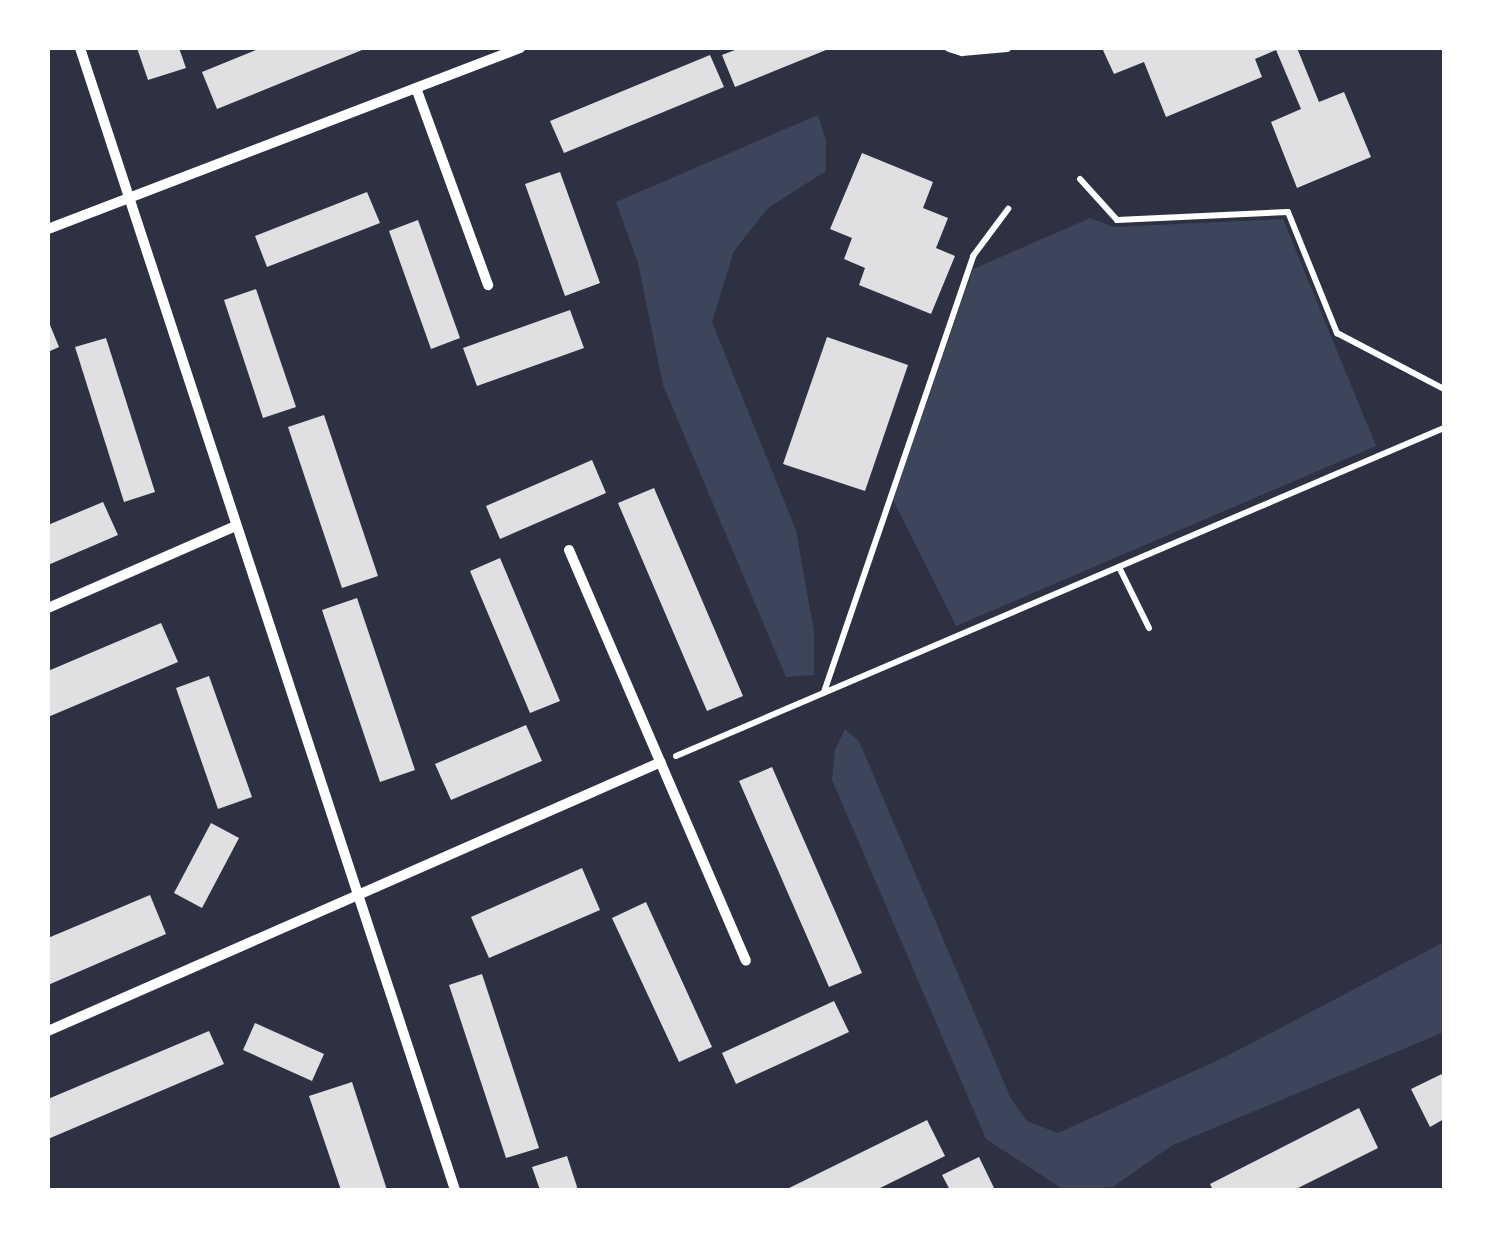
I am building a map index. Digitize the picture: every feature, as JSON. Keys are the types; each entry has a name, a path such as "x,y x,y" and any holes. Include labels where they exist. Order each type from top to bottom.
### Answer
{"street":[{"path":"80,48 454,1190"},
{"path":"48,229 520,48"},
{"path":"416,88 488,285"},
{"path":"48,608 236,526"},
{"path":"569,550 746,960"},
{"path":"48,1030 661,762"}],"lane":[{"path":"949,48 962,52 1007,48"}],"path":[{"path":"1080,179 1116,220 1288,212 1337,333 1444,389"},
{"path":"824,693 973,256 1008,209"},
{"path":"661,762 1444,428"},
{"path":"1119,567 1149,628"}],"shaded area":[{"path":"818,115 826,140 826,171 768,208 734,251 712,322 796,530 814,632 814,675 786,677 663,385 638,263 616,202"},
{"path":"1090,218 1114,227 1283,219 1376,446 956,626 893,500 973,269"},
{"path":"845,729 859,741 1011,1099 1027,1121 1058,1133 1227,1056 1444,942 1444,1032 1171,1146 1113,1187 1064,1190 986,1139 832,780 835,750"}],"building":[{"path":"137,48 179,48 186,68 148,80"},
{"path":"261,48 367,48 217,109 202,72"},
{"path":"740,48 831,48 735,87 722,55"},
{"path":"1102,48 1297,48 1319,102 1344,92 1371,157 1297,188 1271,122 1301,109 1276,50 1255,59 1262,77 1166,117 1144,62 1114,74"},
{"path":"710,55 724,87 564,153 550,121"},
{"path":"862,153 933,182 923,208 948,218 936,248 955,256 931,314 859,285 865,268 844,259 852,238 830,229"},
{"path":"560,172 600,283 565,296 525,184"},
{"path":"367,192 380,223 267,267 255,236"},
{"path":"418,220 460,338 431,349 389,231"},
{"path":"256,289 296,407 263,418 224,300"},
{"path":"570,310 584,348 477,386 463,348"},
{"path":"48,320 59,347 48,352"},
{"path":"827,337 908,365 865,491 783,464"},
{"path":"106,338 155,492 124,502 75,347"},
{"path":"324,415 378,576 342,588 288,427"},
{"path":"592,460 606,493 500,539 486,506"},
{"path":"654,488 743,696 707,711 618,503"},
{"path":"103,502 118,535 48,565 48,525"},
{"path":"500,558 560,701 530,713 470,571"},
{"path":"357,598 415,770 380,782 322,610"},
{"path":"161,623 178,662 48,717 48,671"},
{"path":"209,676 252,797 218,809 176,688"},
{"path":"526,725 542,761 451,800 435,764"},
{"path":"772,767 862,973 829,987 739,781"},
{"path":"211,823 239,838 202,908 174,893"},
{"path":"582,868 600,910 489,958 471,917"},
{"path":"150,895 166,934 48,985 48,938"},
{"path":"646,902 712,1047 679,1062 612,918"},
{"path":"482,974 539,1148 506,1158 449,985"},
{"path":"834,1001 849,1032 736,1084 722,1053"},
{"path":"255,1023 324,1054 312,1081 243,1050"},
{"path":"209,1031 224,1064 48,1139 48,1099"},
{"path":"1444,1073 1444,1119 1430,1127 1411,1089"},
{"path":"352,1082 387,1190 341,1190 309,1096"},
{"path":"1359,1108 1378,1148 1294,1190 1213,1190 1210,1184"},
{"path":"927,1120 945,1156 876,1190 785,1190"},
{"path":"567,1156 578,1190 540,1190 532,1167"},
{"path":"979,1157 995,1190 950,1190 942,1175"}]}
